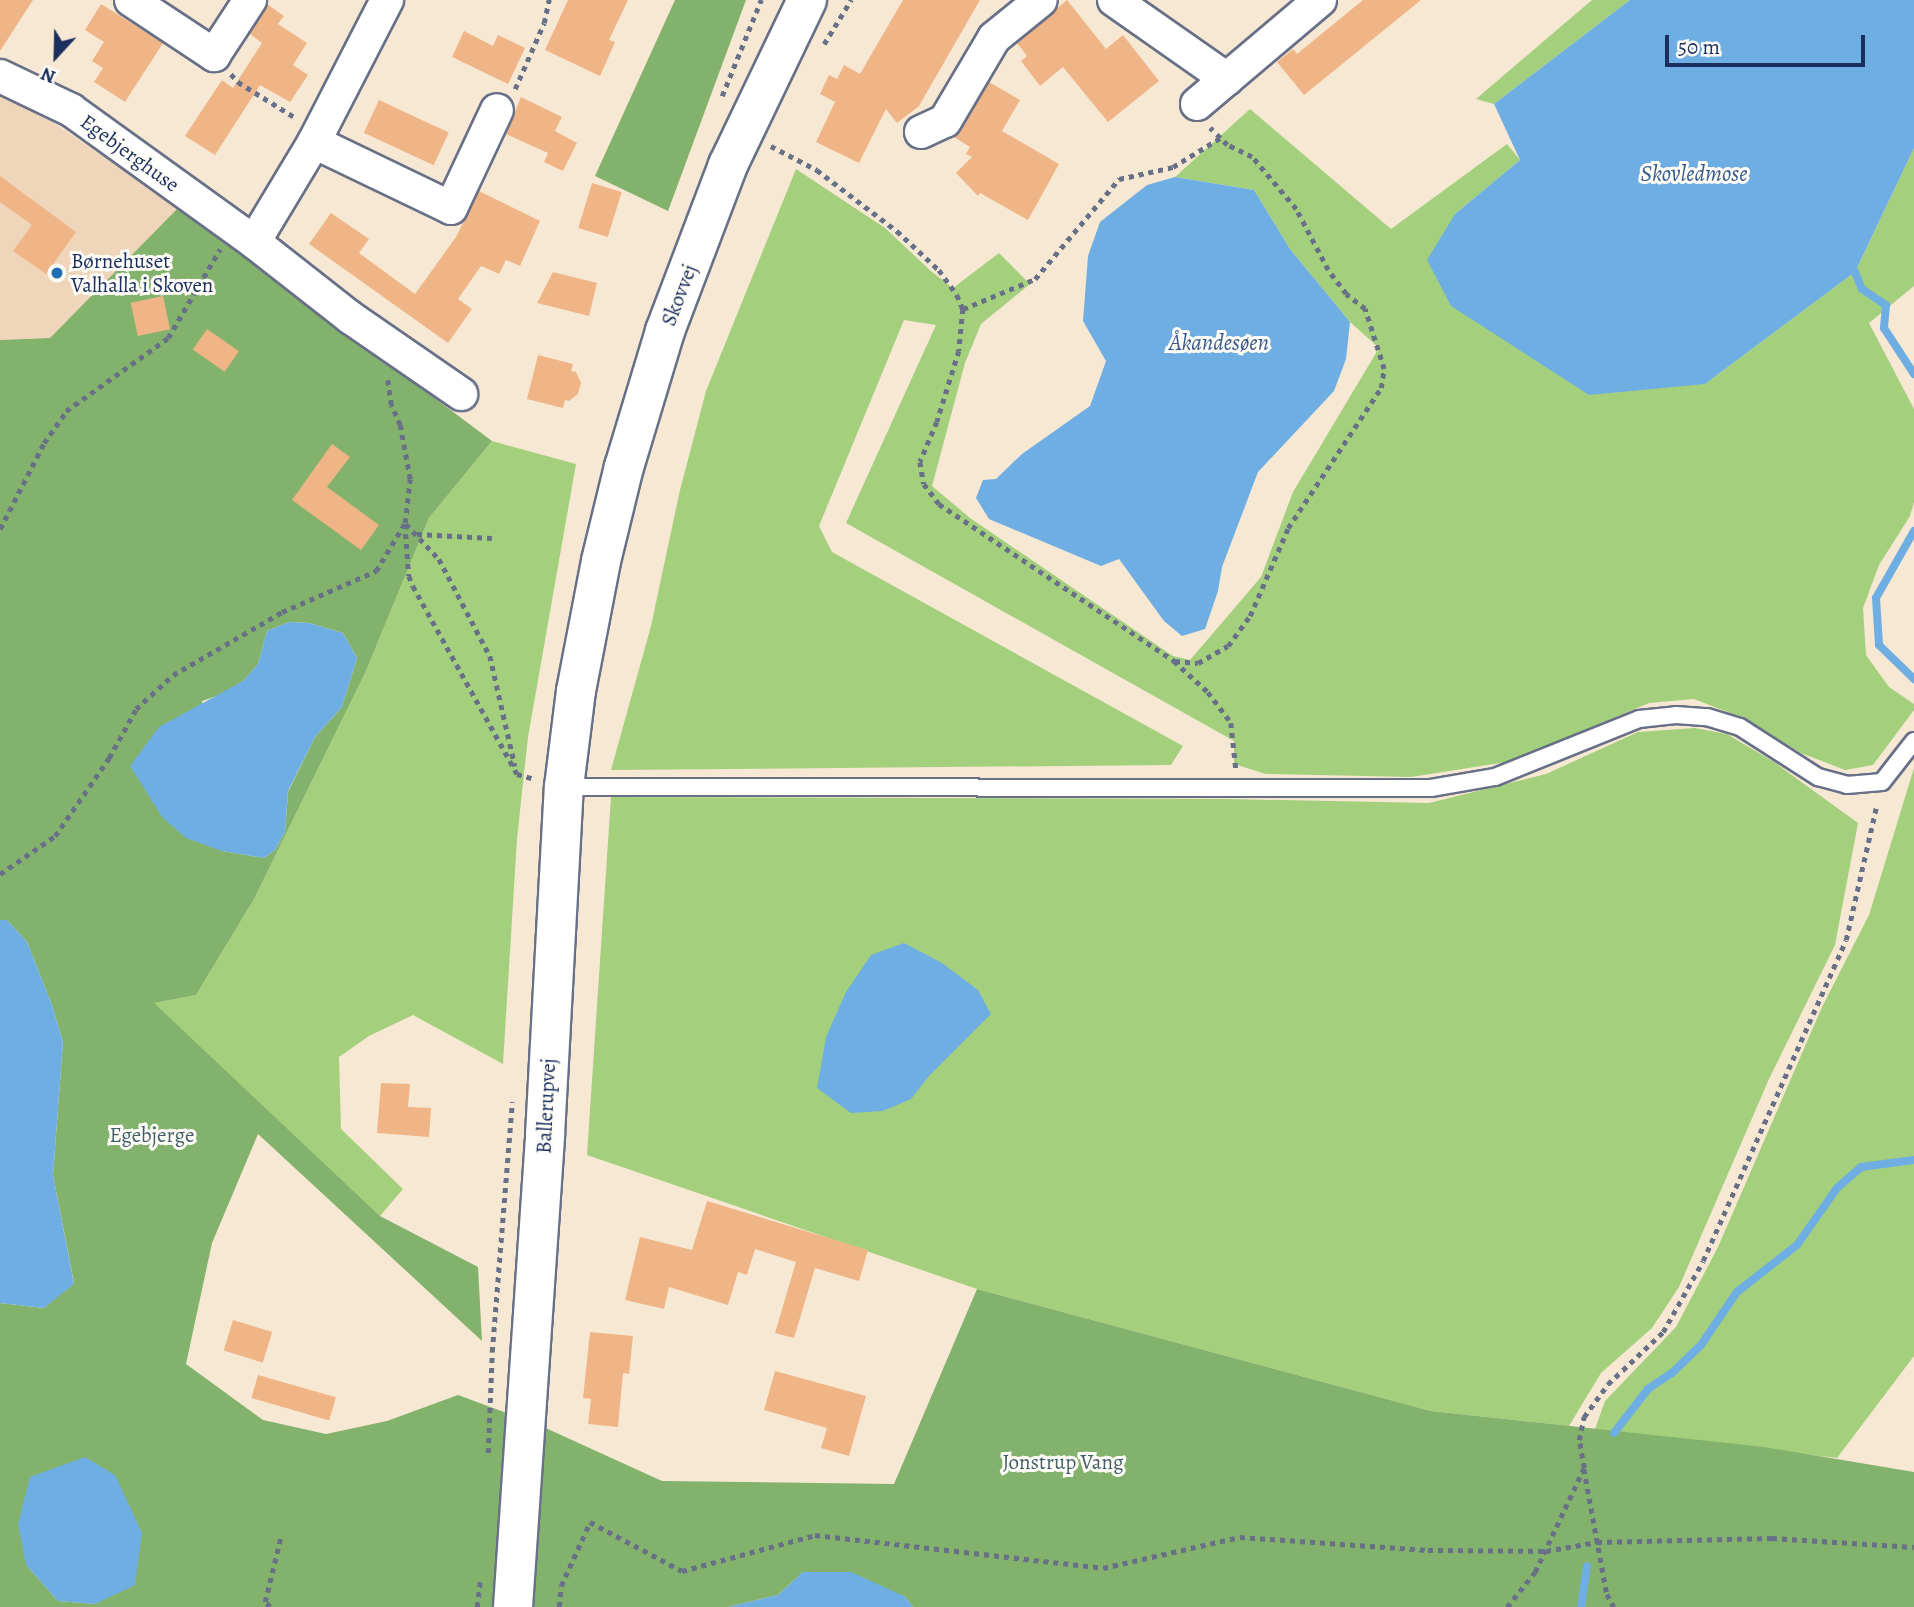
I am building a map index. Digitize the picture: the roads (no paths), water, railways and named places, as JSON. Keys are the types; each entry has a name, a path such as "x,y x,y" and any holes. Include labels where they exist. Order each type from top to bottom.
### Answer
{"street":[{"path":"131,0 214,55 250,0"},
{"path":"244,235 314,142 387,0"},
{"name":"Skovvej","path":"593,606 624,467 665,331 765,139 807,0"},
{"path":"921,132 945,121 994,38 1041,0"},
{"path":"1114,0 1227,79"},
{"path":"1196,104 1320,0"},
{"name":"Egebjerghuse","path":"0,76 71,110 244,235 385,342 461,394"},
{"path":"314,142 451,208 505,101"},
{"name":"Ballerupvej","path":"513,1607 545,1135 564,787 576,691 593,606"}],"lane":[{"path":"564,787 1431,788 1495,777 1639,719 1676,715 1707,717 1740,727 1818,777 1847,785 1882,782 1914,741"}],"water":[{"name":"Skovledmose","path":"1630,0 1914,0 1914,148 1855,272 1705,384 1589,395 1451,306 1427,260 1455,214 1520,160 1494,104"},
{"name":"Åkandesøen","path":"1175,177 1254,190 1290,249 1350,322 1346,359 1334,391 1258,472 1222,567 1218,591 1205,629 1182,636 1164,621 1119,559 1101,566 989,519 976,498 983,480 996,479 1022,454 1090,406 1106,361 1083,321 1088,256 1100,222 1147,185"},
{"path":"289,622 309,623 343,633 357,658 342,707 315,737 288,791 285,832 275,850 264,858 222,851 186,838 162,817 130,766 159,727 243,681 258,664 267,631"},
{"path":"0,920 7,920 27,942 52,1005 63,1042 53,1175 74,1284 44,1308 0,1303"},
{"path":"904,943 942,963 978,990 991,1014 929,1076 911,1099 883,1111 851,1113 817,1088 826,1037 846,992 871,955"},
{"path":"85,1457 115,1475 142,1533 135,1585 95,1604 58,1601 26,1565 18,1524 30,1477"},
{"path":"803,1572 851,1572 904,1596 913,1607 728,1607 778,1595"}],"waterway":[{"path":"1855,272 1862,289 1886,305 1884,328 1914,374"},
{"path":"1914,531 1876,598 1879,645 1914,679"},
{"path":"1614,1433 1648,1389 1672,1373 1701,1345 1737,1292 1797,1245 1837,1188 1861,1167 1914,1160"},
{"path":"1581,1607 1587,1566"}],"place":[{"name":"Børnehuset Valhalla i Skoven","path":"57,273"}],"park label":[{"name":"Egebjerge","path":"152,1135"},
{"name":"Jonstrup Vang","path":"1063,1462"}]}
